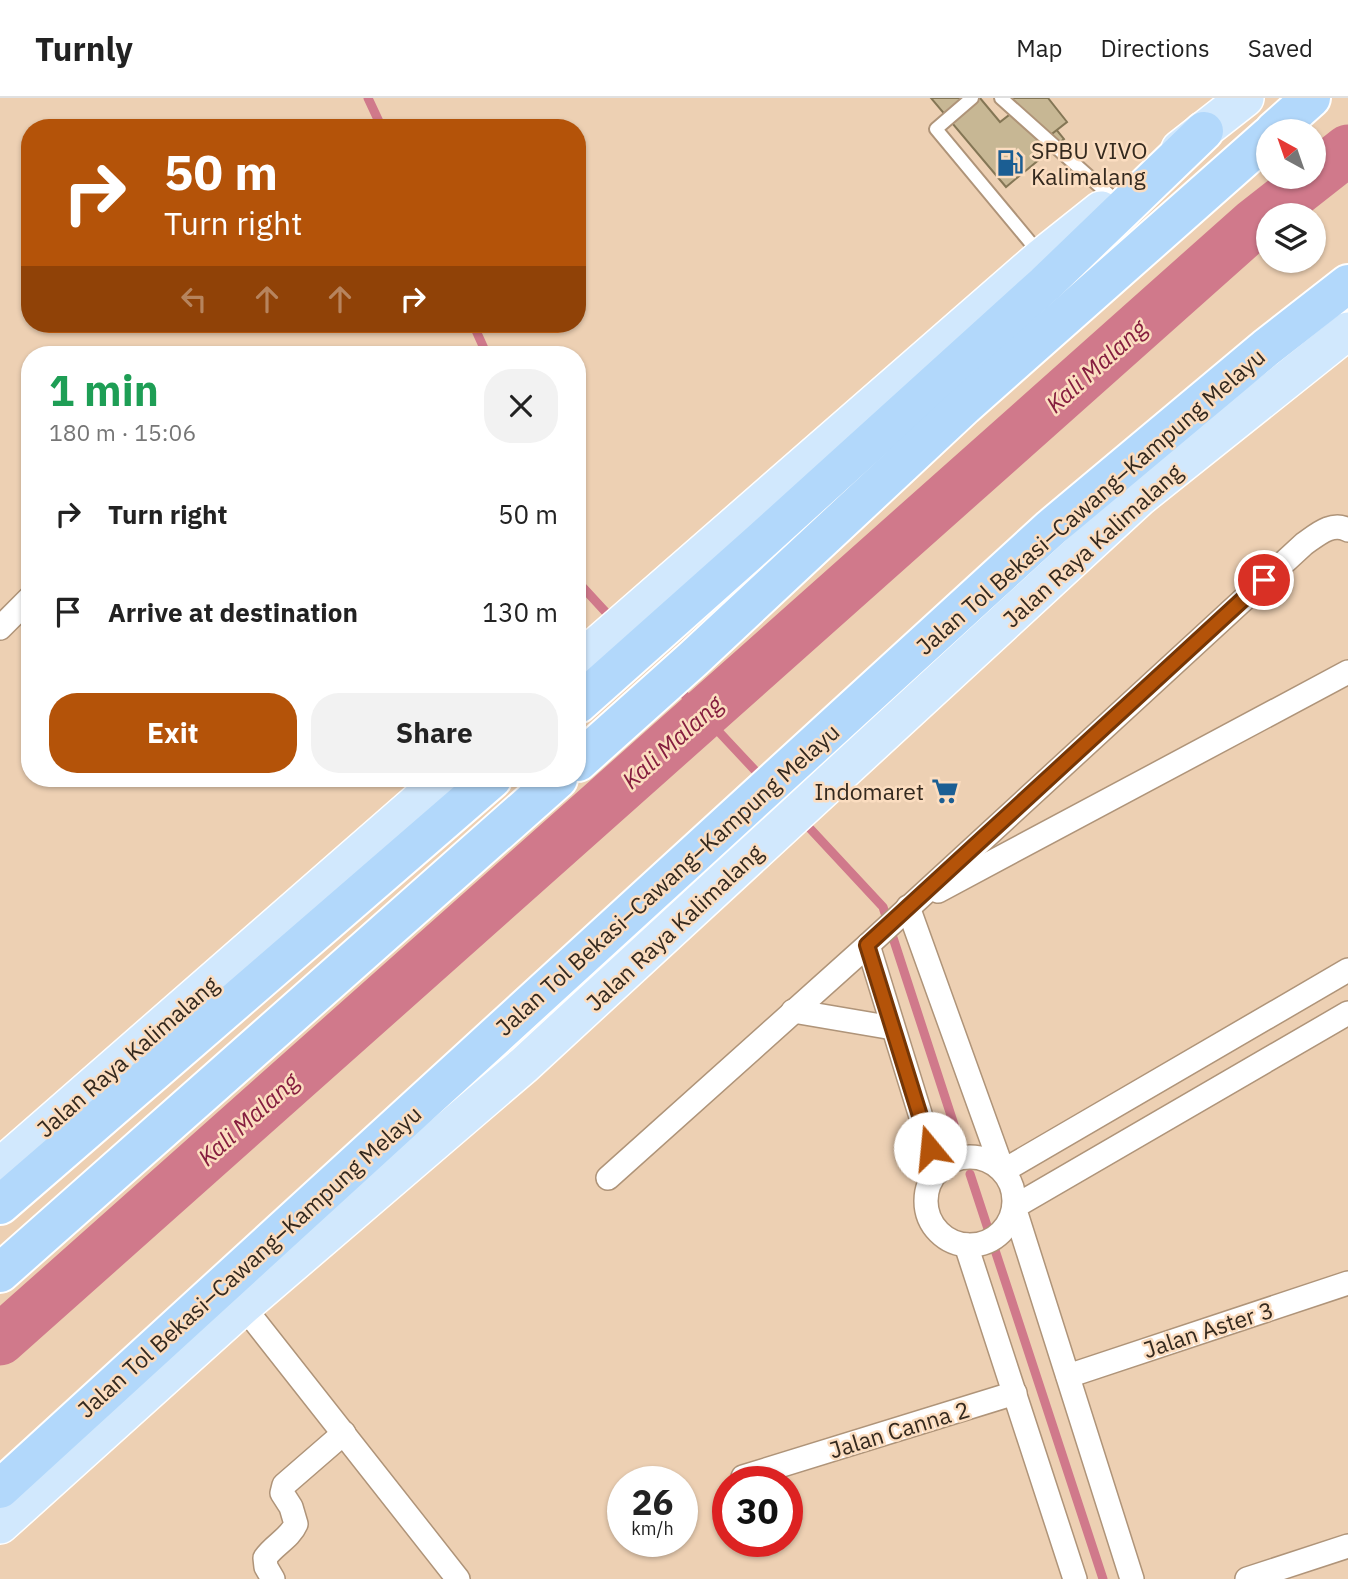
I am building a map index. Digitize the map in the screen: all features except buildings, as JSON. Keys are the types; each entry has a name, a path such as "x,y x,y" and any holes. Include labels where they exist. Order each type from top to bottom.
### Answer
{"highway":[{"path":"1287,119 1311,98"},
{"path":"586,697 1045,284 1204,131"},
{"path":"586,755 693,659 964,406 1256,148"},
{"name":"Jalan Tol Bekasi–Cawang–Kampung Melayu","path":"0,1489 1051,528 1266,348 1348,284"},
{"path":"0,1205 483,787"},
{"path":"0,1273 549,787"}],"main road":[{"path":"586,656 1042,257 1245,98"},
{"name":"Jalan Raya Kalimalang","path":"0,1525 243,1306 524,1065 1140,497 1348,331"},
{"name":"Jalan Raya Kalimalang","path":"0,1167 435,787"}],"street":[{"path":"608,1178 867,945 1304,544 1326,529 1345,528"},
{"path":"0,628 21,607"},
{"path":"908,907 1348,672"},
{"path":"908,907 1003,1171 1014,1194 1010,1220 1003,1231 992,1240 966,1245 952,1242 932,1224 927,1211 927,1197 930,1183 938,1172 956,1160 978,1158 1003,1171"},
{"path":"867,945 938,1172"},
{"path":"1003,1171 1348,970"},
{"path":"793,1011 893,1028"},
{"path":"1014,1207 1348,1013"},
{"path":"1014,1207 1132,1579"},
{"path":"966,1245 1075,1579"},
{"name":"Jalan Aster 3","path":"1068,1376 1348,1283"},
{"path":"243,1306 458,1579"},
{"name":"Jalan Canna 2","path":"779,1466 1015,1393"},
{"path":"274,1579 266,1567 265,1558 272,1547 293,1533 296,1524 291,1507 282,1493 284,1485 344,1433"},
{"path":"1247,1579 1348,1546"}],"lane":[{"path":"972,98 936,129 1042,257"},
{"path":"1001,98 1114,199"}],"waterway":[{"path":"368,98 378,119"},
{"name":"Kali Malang","path":"0,1340 1254,224 1348,150"},
{"path":"477,333 483,346"},
{"path":"586,591 613,620"},
{"path":"676,686 764,780"},
{"path":"803,821 883,907 960,1143"},
{"path":"970,1174 1103,1579"}],"place":[{"name":"SPBU VIVO Kalimalang","path":"1010,163"},
{"name":"Indomaret","path":"945,791"}],"route":[{"path":"930,1148 867,945 1264,580"}]}
